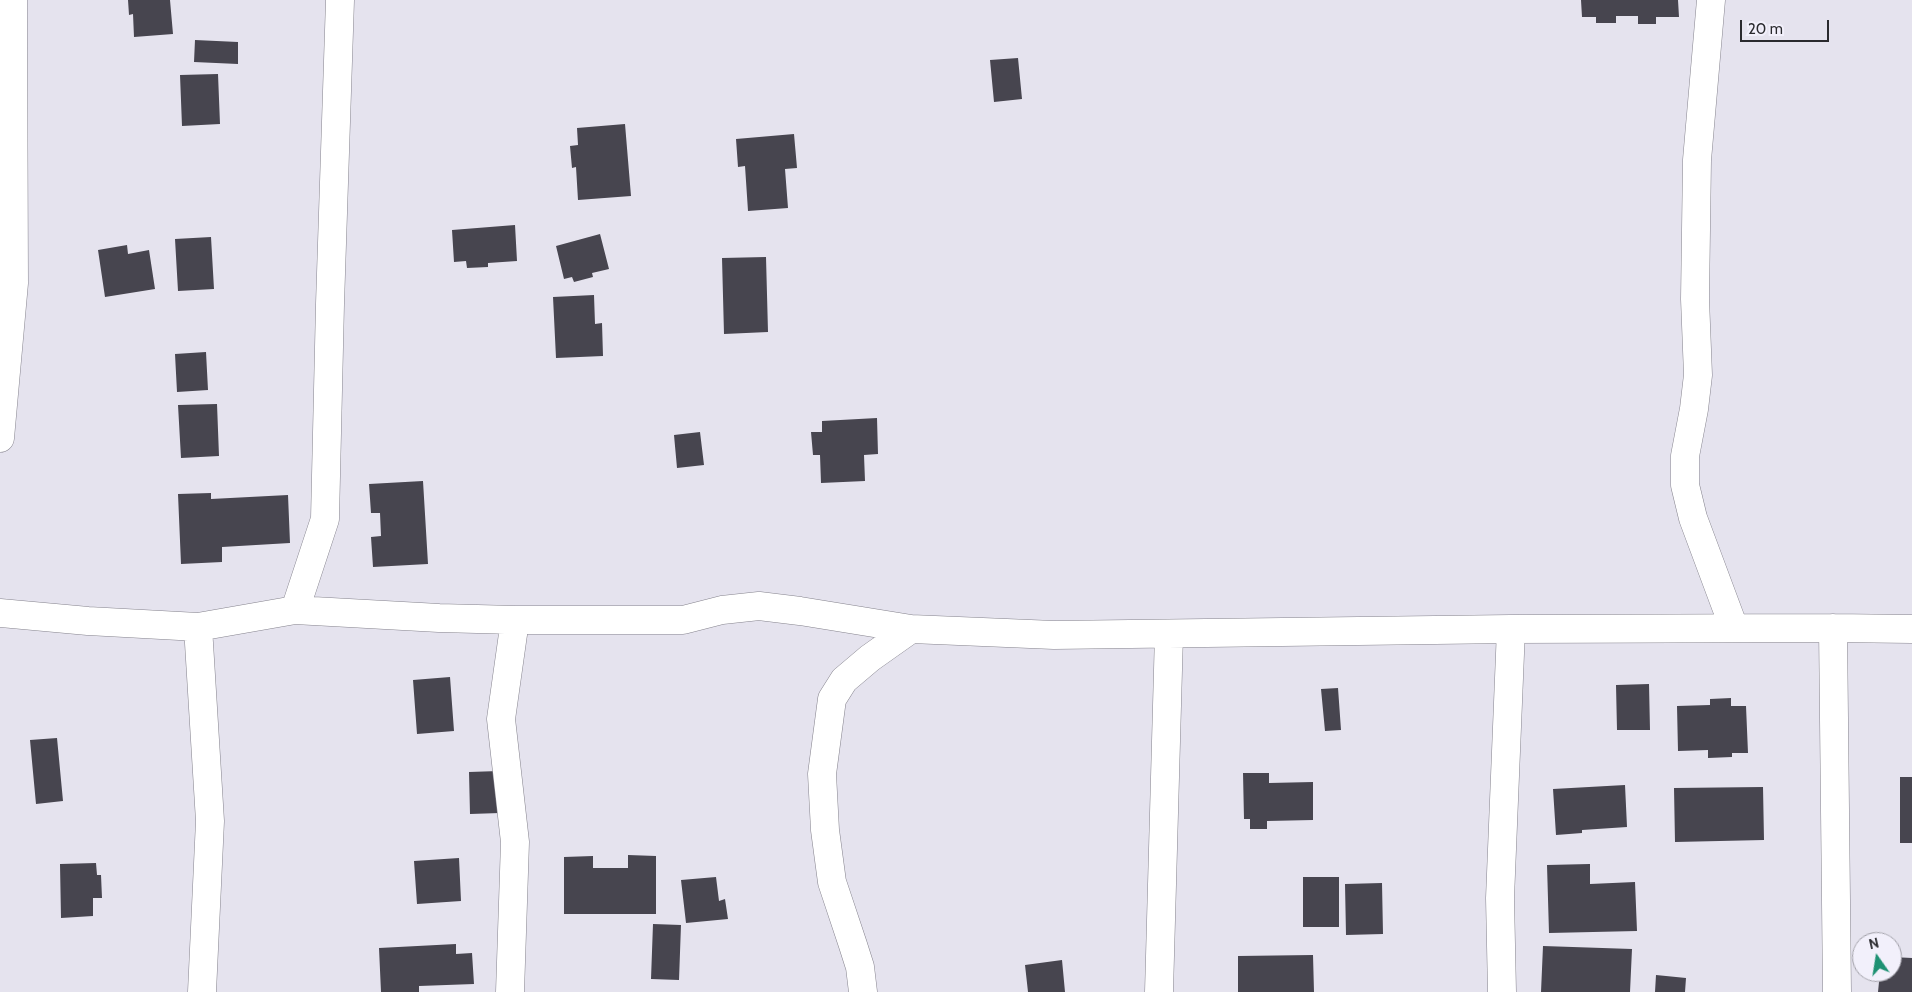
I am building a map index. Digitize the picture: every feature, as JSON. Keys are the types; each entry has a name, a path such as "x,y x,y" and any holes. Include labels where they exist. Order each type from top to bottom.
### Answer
{"street":[{"path":"0,438 14,283 13,0"},
{"path":"295,610 325,519 340,0"},
{"path":"1711,0 1697,160 1695,299 1698,375 1686,456 1685,485 1693,518 1734,628"},
{"path":"0,613 88,621 198,627 295,610 515,620 682,620 722,610 759,606 912,629 1054,635 1512,629 1912,629"},
{"path":"510,992 515,842 501,719 515,620"},
{"path":"198,627 210,822 202,992"},
{"path":"1833,628 1837,992"},
{"path":"863,992 860,967 832,882 825,830 822,774 832,699 844,680 870,658 912,629"},
{"path":"1502,992 1500,898 1512,629"},
{"path":"1159,992 1169,634"}],"building":[{"path":"128,0 170,0 173,34 134,37 133,14 129,15"},
{"path":"1581,0 1678,0 1679,17 1656,17 1656,24 1638,24 1638,16 1616,16 1616,23 1596,23 1596,17 1582,17"},
{"path":"195,40 238,42 238,64 194,62"},
{"path":"1018,58 1022,99 994,102 990,60"},
{"path":"218,74 220,124 182,126 180,75"},
{"path":"625,124 631,196 578,200 576,167 572,168 570,146 578,145 577,128"},
{"path":"794,134 797,168 785,169 788,208 748,211 745,166 738,167 736,139"},
{"path":"515,225 517,261 488,263 488,267 467,268 466,261 454,262 452,230"},
{"path":"600,234 609,269 592,273 593,277 574,282 572,277 564,279 556,246"},
{"path":"211,237 214,289 178,291 175,239"},
{"path":"127,245 128,254 149,250 155,289 105,297 98,250"},
{"path":"766,257 768,332 724,334 722,258"},
{"path":"594,295 595,324 602,323 603,356 556,358 553,297"},
{"path":"206,352 208,390 177,392 175,354"},
{"path":"217,404 219,456 181,458 178,405"},
{"path":"877,418 878,454 864,455 865,481 821,483 820,455 813,455 811,432 822,432 822,421"},
{"path":"700,432 704,465 677,468 674,435"},
{"path":"423,481 428,564 373,567 371,537 381,536 380,513 371,513 369,484"},
{"path":"211,493 211,499 288,495 290,543 222,547 222,562 181,564 178,494"},
{"path":"450,677 454,731 417,734 413,680"},
{"path":"1649,684 1650,730 1617,730 1616,685"},
{"path":"1338,688 1341,730 1325,731 1321,689"},
{"path":"1731,698 1731,706 1746,706 1748,753 1732,753 1732,757 1708,758 1708,750 1678,751 1677,706 1710,705 1710,699"},
{"path":"57,738 63,801 36,804 30,740"},
{"path":"499,771 500,813 470,814 469,772"},
{"path":"1243,773 1269,773 1269,783 1313,782 1313,820 1267,821 1267,829 1250,829 1250,819 1244,819"},
{"path":"1900,777 1912,777 1912,843 1900,843"},
{"path":"1625,785 1627,827 1582,830 1582,833 1556,835 1553,789"},
{"path":"1763,787 1764,840 1675,842 1674,788"},
{"path":"628,855 656,856 656,914 564,914 564,857 593,856 593,868 628,868"},
{"path":"459,858 461,901 417,904 414,861"},
{"path":"96,863 97,875 101,875 102,898 93,898 93,916 61,918 60,864"},
{"path":"1590,864 1590,884 1635,882 1637,931 1549,933 1547,865"},
{"path":"716,877 719,901 725,899 728,919 686,923 681,880"},
{"path":"1303,877 1339,877 1339,927 1303,927"},
{"path":"1382,883 1383,934 1346,935 1345,884"},
{"path":"653,924 681,925 679,980 651,979"},
{"path":"456,944 456,954 472,953 474,984 419,986 419,992 381,992 379,948"},
{"path":"1543,946 1632,949 1630,992 1541,992"},
{"path":"1313,955 1314,992 1238,992 1238,956"},
{"path":"1902,958 1912,958 1912,992 1878,992 1879,982 1902,982"},
{"path":"1062,960 1065,992 1028,992 1025,965"},
{"path":"1656,975 1686,978 1685,992 1655,992"}]}
